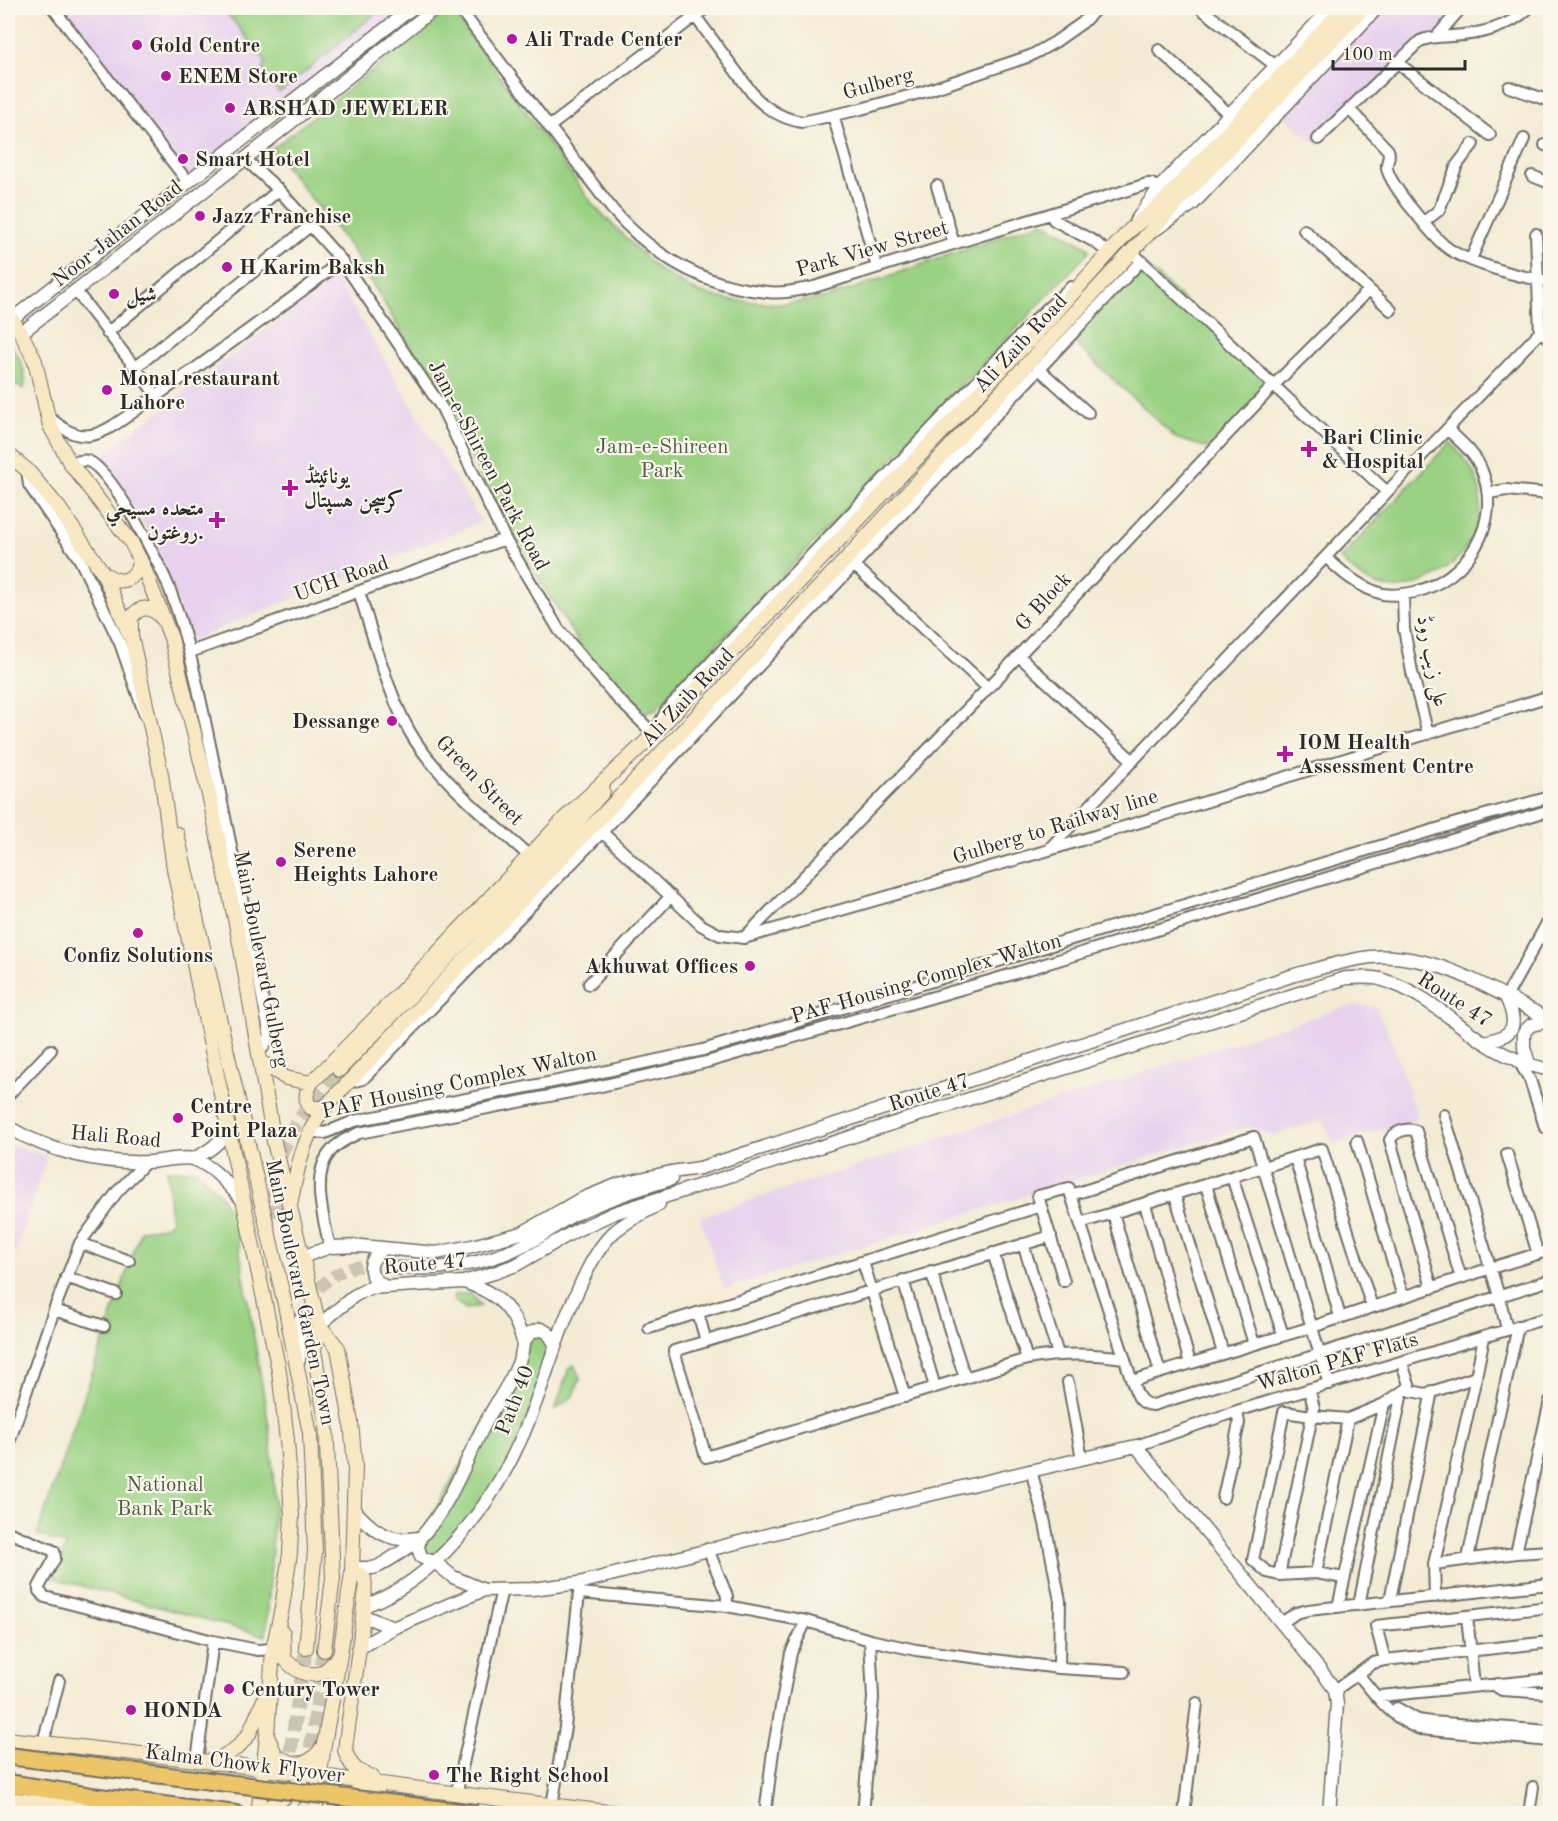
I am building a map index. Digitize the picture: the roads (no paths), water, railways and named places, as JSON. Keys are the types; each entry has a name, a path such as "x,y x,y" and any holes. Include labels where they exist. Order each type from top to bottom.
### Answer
{"main road":[{"name":"Ali Zaib Road","path":"311,1083 399,994 566,817 654,734 1042,327 1129,231 1163,202 1344,8"},
{"name":"Ali Zaib Road","path":"290,1205 302,1151 309,1131 324,1108 1136,257 1148,235 1363,8"},
{"name":"Main Boulevard Gulberg","path":"10,317 21,333 34,361 47,418 70,463 121,527 140,559 165,620 177,658 210,799 240,943 274,1142 319,1325 338,1348 351,1422 354,1458 352,1570 324,1744"},
{"path":"17,462 59,508 103,573 132,640"},
{"path":"103,573 117,581 129,579 138,571 140,559"},
{"path":"165,620 155,610 148,608 135,612 130,624 132,640 161,774 174,869 279,1371 287,1440 292,1516 290,1553 273,1649 267,1736 258,1813 283,1808 313,1775 324,1744"},
{"path":"339,1070 569,831 654,734"},
{"name":"Main Boulevard Garden Town","path":"161,774 187,871 285,1305 310,1434 316,1531 306,1647"},
{"path":"260,1057 286,1078 311,1083 306,1096 307,1102 311,1108 324,1108"},
{"path":"274,1217 285,1305"},
{"name":"Main Boulevard Garden Town","path":"319,1325 314,1350 326,1423 333,1578 324,1650"},
{"path":"352,1570 364,1579 364,1611 345,1750 348,1760 359,1773 410,1787"},
{"path":"282,1608 284,1658 296,1669 315,1674 324,1672 340,1655"},
{"path":"213,1763 238,1747 249,1734 271,1684"},
{"path":"267,1736 276,1756 291,1764 303,1764 313,1759 324,1744"},
{"path":"8,1739 264,1768 456,1795 630,1814"},
{"name":"Kalma Chowk Flyover","path":"8,1756 477,1814"},
{"path":"264,1768 283,1808"},
{"path":"313,1775 318,1795 315,1814"},
{"path":"8,1783 236,1814"},
{"path":"300,1814 318,1795 340,1786 410,1787"},
{"path":"349,1814 351,1796 361,1789 410,1787"},
{"path":"8,1799 132,1814"}],"street":[{"path":"55,8 188,182"},
{"name":"Noor Jahan Road","path":"10,317 411,8"},
{"name":"Noor Jahan Road","path":"21,333 435,8"},
{"name":"Park View Street","path":"459,8 628,228 668,259 694,274 734,286 769,292 787,292 814,287 1147,184 1159,188"},
{"path":"549,127 706,8"},
{"name":"Gulberg","path":"695,16 755,97 765,107 802,122 923,92 1030,56 1082,23 1097,8"},
{"path":"1200,8 1276,66"},
{"name":"Ali Zaib Road","path":"1129,231 1159,188 1331,8"},
{"name":"Ali Zaib Road","path":"1148,235 1193,204 1377,8"},
{"path":"1437,36 1461,8"},
{"path":"1318,139 1420,41 1437,36 1467,35 1496,29 1517,18 1529,8"},
{"path":"1159,50 1230,115"},
{"path":"1398,63 1490,135"},
{"path":"1509,87 1551,101"},
{"path":"1349,110 1388,150 1390,154 1387,170 1400,193 1444,246 1471,259 1538,280 1551,281"},
{"path":"833,115 877,267"},
{"path":"1471,259 1524,139"},
{"path":"1424,222 1439,210 1457,165 1473,144"},
{"name":"Jam-e-Shireen Park Road","path":"245,159 279,190 342,261 442,408 505,539 559,630 617,698 654,734"},
{"path":"1532,176 1551,183"},
{"path":"937,186 954,244"},
{"path":"107,333 279,190"},
{"path":"1051,215 1054,220 1095,242 1109,253"},
{"path":"135,368 311,225"},
{"path":"1304,230 1391,310"},
{"path":"1049,850 1540,332 1536,234"},
{"path":"348,1083 363,1079 602,832 1038,368 1136,257 1387,492"},
{"path":"47,418 68,432 85,436 94,435 117,423 342,261"},
{"path":"75,290 157,396"},
{"name":"G Block","path":"744,938 988,688 1274,385 1369,290"},
{"path":"1539,314 1551,315"},
{"path":"1540,332 1551,338"},
{"path":"1038,368 1088,413"},
{"path":"1326,557 1344,574 1363,586 1384,594 1403,595 1427,589 1447,579 1469,558 1486,527 1489,492 1482,469 1476,460 1447,429"},
{"path":"70,463 89,461 98,469 131,513 147,540 170,589 190,652 254,949 270,1037 260,1057"},
{"path":"17,462 29,485 80,560 120,643 139,704 152,732"},
{"path":"1489,492 1506,490 1551,494"},
{"name":"UCH Road","path":"190,652 505,539"},
{"path":"854,565 988,688"},
{"name":"Green Street","path":"359,592 396,702 416,742 446,778 529,856"},
{"name":"علی زیب روڈ","path":"1403,595 1404,629 1428,734"},
{"path":"1018,656 1133,760"},
{"name":"Gulberg to Railway line","path":"602,832 701,925 720,935 744,938 1049,850 1551,696"},
{"name":"PAF Housing Complex Walton","path":"309,1131 325,1133 354,1121 703,1050 1551,797"},
{"name":"PAF Housing Complex Walton","path":"330,1247 320,1196 322,1172 331,1150 359,1134 584,1090 707,1062 996,980 1551,810"},
{"path":"589,984 671,896"},
{"path":"1484,1042 1505,1037 1512,1029 1513,1011 1506,997 1551,918"},
{"name":"Route 47","path":"302,1257 330,1247 361,1246 436,1253 522,1233 579,1200 619,1184 700,1168 1291,976 1344,962 1372,957 1398,958 1437,966 1476,982 1551,1020"},
{"name":"Route 47","path":"319,1325 369,1288 463,1282 516,1265 600,1218 1346,978 1380,979 1397,985 1419,995 1484,1042 1530,1066 1551,1070"},
{"path":"1530,1066 1524,1048 1524,1032 1537,1022 1551,1020"},
{"path":"8,1095 51,1050"},
{"path":"1518,1060 1530,1080 1545,1127"},
{"path":"1444,1115 1499,1296 1512,1328 1468,1558"},
{"name":"Hali Road","path":"8,1127 29,1139 63,1153 146,1162 192,1159"},
{"path":"1432,1288 1390,1140 1391,1136 1401,1131 1413,1129 1416,1131 1461,1278"},
{"path":"192,1159 206,1154 229,1130"},
{"path":"1071,1195 1254,1137 1329,1384"},
{"path":"1357,1141 1403,1297"},
{"path":"1080,1223 1320,1149 1324,1151 1372,1307"},
{"path":"1507,1154 1538,1254"},
{"path":"1295,1157 1340,1317"},
{"path":"192,1159 209,1167 245,1203"},
{"path":"8,1446 54,1310 80,1243 117,1192 146,1162"},
{"path":"394,1268 430,1270 472,1264 502,1255 551,1231 573,1215 601,1202 700,1168"},
{"path":"1232,1177 1283,1335"},
{"path":"1206,1185 1254,1344"},
{"path":"1064,1281 1038,1196 1069,1188 1132,1381 1140,1401 1154,1404 1551,1280"},
{"name":"Path 40","path":"364,1611 411,1582 435,1563 476,1515 509,1464 534,1408 555,1344 593,1261 611,1234 621,1226 679,1193"},
{"path":"1175,1195 1223,1353"},
{"path":"1145,1204 1190,1363"},
{"path":"649,1328 1041,1206"},
{"path":"1113,1213 1160,1371"},
{"path":"1051,1236 674,1351 706,1457 1027,1359 1058,1354 1095,1354 1124,1358"},
{"path":"80,1243 129,1261"},
{"path":"1023,1244 1058,1354"},
{"path":"383,1249 372,1261 370,1269 375,1281 384,1286"},
{"path":"1132,1381 1312,1327 1551,1250"},
{"path":"993,1252 1027,1359"},
{"path":"863,1262 904,1397"},
{"path":"932,1271 965,1378"},
{"path":"66,1277 116,1294"},
{"path":"903,1280 935,1387"},
{"name":"Path 40","path":"352,1570 379,1566 420,1538 440,1512 458,1480 474,1444 517,1364 523,1343 507,1306 479,1287 463,1282"},
{"path":"54,1310 104,1326"},
{"path":"698,1313 706,1341"},
{"path":"299,1370 301,1319"},
{"name":"Walton PAF Flats","path":"1136,1446 1309,1389 1402,1363 1512,1328 1549,1321"},
{"path":"523,1343 530,1333 541,1329 548,1333 555,1344"},
{"path":"1435,1597 1434,1564 1484,1337"},
{"path":"1359,1605 1406,1390 1402,1363"},
{"path":"1344,1578 1316,1573 1279,1575 1267,1572 1253,1560 1284,1412 1348,1419 1384,1404 1406,1390 1426,1394 1476,1377"},
{"path":"1068,1382 1082,1459"},
{"path":"1279,1575 1314,1408 1309,1389"},
{"path":"1390,1600 1432,1391"},
{"path":"1516,1553 1551,1401"},
{"path":"1338,1607 1384,1404"},
{"path":"1223,1498 1239,1423 1237,1411"},
{"path":"1316,1573 1348,1419"},
{"path":"579,1588 708,1549 1136,1446 1283,1622 1335,1690 1337,1704 1329,1814"},
{"path":"1031,1470 1045,1523 1060,1601 1059,1668"},
{"path":"354,1509 360,1518 376,1530 402,1540 420,1538 418,1547 421,1557 435,1563 453,1577 484,1590"},
{"path":"8,1532 54,1551 55,1558 39,1587 39,1591 45,1597 213,1641 258,1650 273,1649"},
{"path":"708,1549 727,1596 727,1606"},
{"path":"1434,1564 1468,1558 1551,1551"},
{"path":"1283,1622 1296,1613 1308,1610 1551,1584"},
{"path":"552,1806 565,1727 579,1588"},
{"path":"359,1648 393,1628 484,1590 579,1588 727,1606 806,1621 870,1640 916,1650 1059,1668 1124,1672"},
{"path":"456,1795 502,1589"},
{"path":"1385,1660 1376,1626 1551,1607"},
{"path":"364,1611 393,1628"},
{"path":"1467,1616 1474,1686"},
{"path":"765,1814 773,1751 791,1653 806,1621"},
{"path":"863,1814 873,1698 870,1640"},
{"path":"197,1761 213,1641"},
{"path":"1335,1690 1373,1663 1385,1660 1551,1642"},
{"path":"1358,1674 1400,1719 1420,1729 1551,1741"},
{"path":"1378,1698 1551,1679"},
{"path":"43,1743 59,1681"},
{"path":"1497,1684 1497,1687 1502,1690 1551,1693"},
{"path":"1390,1695 1392,1704 1398,1710 1418,1720 1551,1731"},
{"path":"1184,1814 1197,1703"},
{"path":"1529,1814 1533,1787"},
{"path":"8,1812 18,1814"}],"tunnel":[{"path":"275,1217 276,1172 285,1145 305,1111 339,1070"},
{"path":"301,1319 315,1293 338,1273 361,1266 394,1268"},
{"path":"281,1814 306,1648"},
{"path":"308,1769 324,1650"}],"place":[{"name":"Ali Trade Center","path":"512,39"},
{"name":"Gold Centre","path":"137,45"},
{"name":"ENEM Store","path":"166,76"},
{"name":"ARSHAD JEWELER","path":"230,108"},
{"name":"Smart Hotel","path":"183,159"},
{"name":"Jazz Franchise","path":"200,216"},
{"name":"H Karim Baksh","path":"227,267"},
{"name":"شیل","path":"114,294"},
{"name":"Monal restaurant Lahore","path":"107,390"},
{"name":"Bari Clinic & Hospital","path":"1309,449"},
{"name":"یونائیٹڈ کرسچن ہسپتال","path":"290,488"},
{"name":"متحده مسیحي روغتون.","path":"217,520"},
{"name":"Dessange","path":"392,721"},
{"name":"IOM Health Assessment Centre","path":"1285,754"},
{"name":"Serene Heights Lahore","path":"281,862"},
{"name":"Confiz Solutions","path":"138,933"},
{"name":"Akhuwat Offices","path":"750,966"},
{"name":"Centre Point Plaza","path":"178,1118"},
{"name":"Century Tower","path":"229,1689"},
{"name":"HONDA","path":"131,1710"},
{"name":"The Right School","path":"434,1775"}],"park label":[{"name":"Jam-e-Shireen Park","path":"662,458"},
{"name":"National Bank Park","path":"165,1496"}]}
